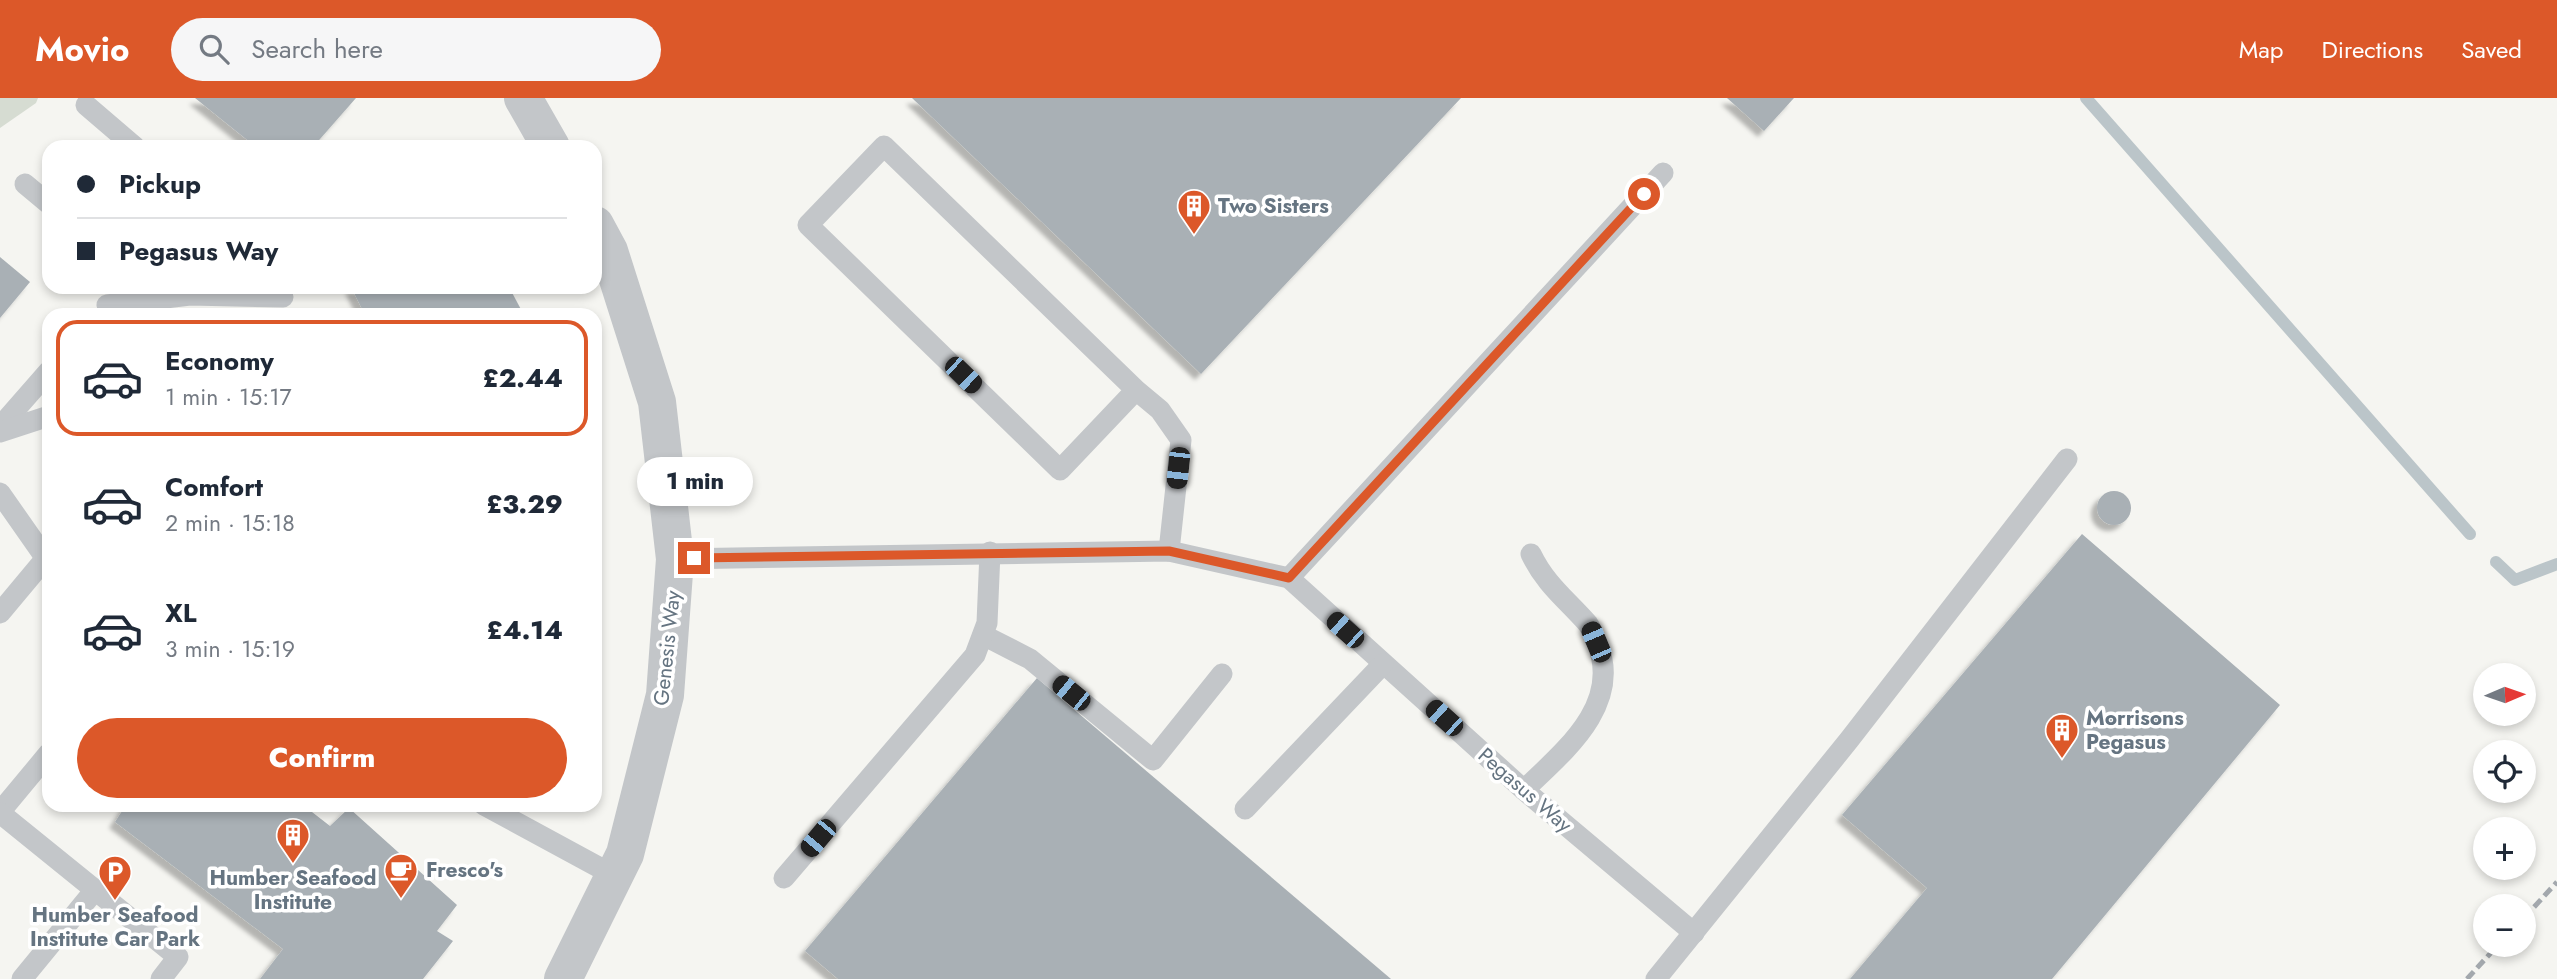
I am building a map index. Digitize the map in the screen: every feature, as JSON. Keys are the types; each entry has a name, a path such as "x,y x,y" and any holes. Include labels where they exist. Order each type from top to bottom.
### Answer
{"street":[{"path":"523,98 547,140"},
{"name":"Genesis Way","path":"563,979 625,853 665,695 675,559 657,402 609,251 602,238"}],"lane":[{"path":"86,105 127,140"},
{"path":"1136,390 1060,470 808,225 884,146 1136,390 1160,410 1181,440 1169,551"},
{"path":"1289,578 1663,173"},
{"path":"25,184 42,198"},
{"path":"105,302 190,295 283,300"},
{"path":"0,429 42,379"},
{"path":"0,429 42,418"},
{"path":"1656,979 1817,780 2067,459"},
{"path":"0,493 42,546"},
{"name":"Pegasus Way","path":"675,559 1169,551 1289,578 1524,790 1693,933"},
{"path":"0,613 42,552"},
{"path":"784,878 975,654 987,623 990,552"},
{"path":"1524,790 1564,752 1595,713 1604,681 1603,656 1590,627 1541,574 1531,554"},
{"path":"983,635 1030,659 1153,760 1222,674"},
{"path":"1245,809 1383,664"},
{"path":"42,761 0,812 178,957 161,979"},
{"path":"497,812 615,876"},
{"path":"22,979 95,890"}],"shaded area":[{"path":"0,98 38,98 36,103 0,128"}],"building":[{"path":"195,98 356,98 319,140 247,140"},
{"name":"Two Sisters","path":"912,98 1461,98 1201,374"},
{"path":"1727,98 1794,98 1764,131"},
{"path":"0,257 30,282 0,318"},
{"path":"354,294 513,294 520,308 362,308"},
{"path":"2114,491 2126,496 2131,508 2126,520 2114,525 2102,520 2097,508 2102,496"},
{"name":"Morrisons Pegasus","path":"2082,534 2280,705 2052,979 1850,979 1927,888 1842,815"},
{"path":"1037,678 1391,979 838,979 805,951"},
{"name":"Humber Seafood Institute","path":"121,812 312,812 330,826 345,812 353,812 457,905 437,931 453,941 423,979 260,979 283,949 115,822"}],"waterway":[{"path":"2086,98 2470,534"},
{"path":"2496,562 2515,580 2557,564"}],"railway":[{"path":"2536,905 2557,882"},
{"path":"2467,979 2487,957"}],"place":[{"name":"Two Sisters","path":"1194,236"},
{"name":"Morrisons Pegasus","path":"2062,760"},
{"name":"Humber Seafood Institute","path":"293,865"},
{"name":"Fresco's","path":"401,900"},
{"name":"Humber Seafood Institute Car Park","path":"115,902"}],"route":[{"path":"694,558 1169,551 1289,578 1644,194"}]}
